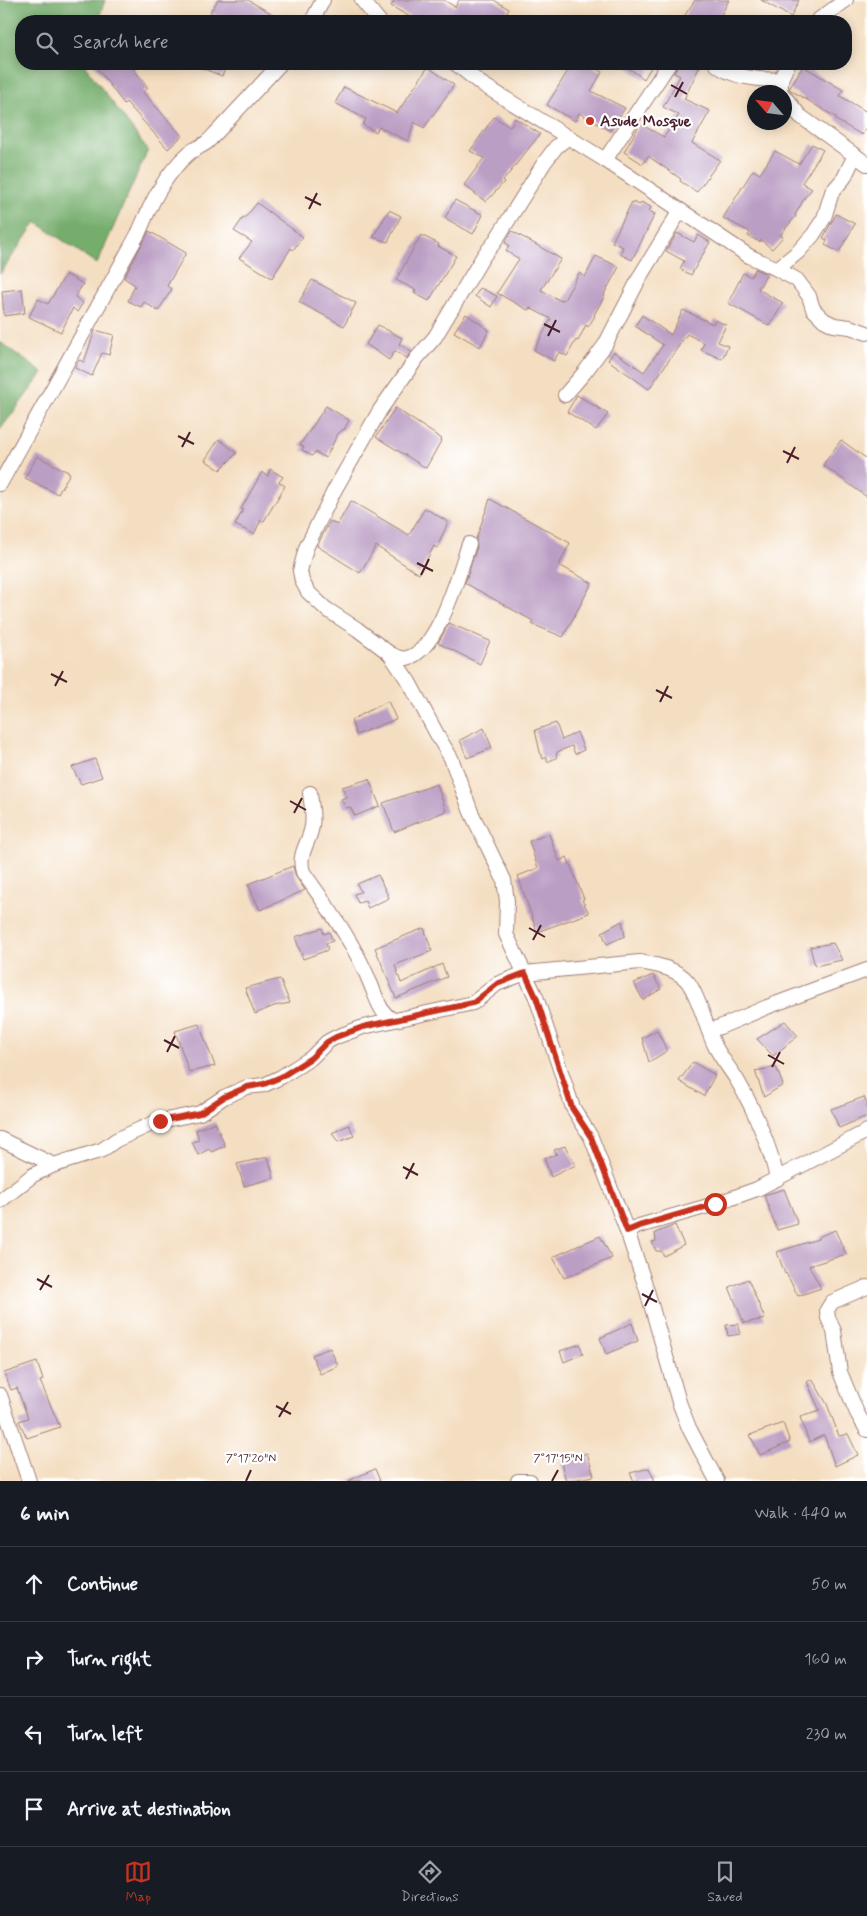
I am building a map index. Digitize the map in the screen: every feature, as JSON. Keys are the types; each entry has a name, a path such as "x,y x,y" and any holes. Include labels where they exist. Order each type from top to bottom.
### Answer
{"street":[{"path":"315,15 322,0"},
{"path":"362,0 373,15"},
{"path":"825,15 846,0"},
{"path":"0,484 5,469 139,232 151,203 161,186 182,160 190,152 206,143 274,70"},
{"path":"464,70 480,83 605,160 749,256 778,269 802,284 809,296 813,309 824,320 834,325 850,327 867,333"},
{"path":"605,160 666,70"},
{"path":"725,70 739,76 751,76 780,85"},
{"path":"782,85 786,70"},
{"path":"792,106 800,116 867,164"},
{"path":"468,544 452,596 433,635 419,653 407,658 399,658 389,653 326,609 308,592 302,581 300,571 306,548 334,491 380,410 417,358 435,337 484,255 494,243 544,163 556,147 567,138"},
{"path":"778,269 798,252 813,235 824,218 832,192 844,178 855,155"},
{"path":"565,395 605,345 642,273 680,211"},
{"path":"389,653 410,682 451,758 471,812 504,880 507,901 506,934 536,997 572,1108 591,1137 627,1231 646,1287 679,1402 717,1481"},
{"path":"310,793 313,825 302,854 301,865 303,872 357,955 382,1012 393,1020"},
{"path":"0,1201 32,1175 54,1165 102,1150 116,1140 156,1122 200,1113 224,1097 247,1087 264,1084 281,1077 311,1058 327,1042 336,1037 363,1027 473,1003 497,984 525,973 640,962 658,965 678,973 687,981 695,994 705,1024 716,1048 738,1082 758,1124 773,1159 777,1178"},
{"path":"708,1028 720,1027 767,1006 867,970"},
{"path":"627,1231 756,1190 867,1131"},
{"path":"0,1138 54,1165"},
{"path":"867,1287 832,1302 827,1310 828,1318 834,1331 840,1372 857,1413 867,1430"},
{"path":"0,1396 29,1481"},
{"path":"518,1481 530,1481"}],"green space":[{"path":"0,0 105,0 100,15 15,15 15,70 88,70 148,150 97,264 36,222 0,274"},
{"path":"0,342 43,373 0,430"}],"building":[{"path":"218,0 248,0 274,15 215,15 210,12"},
{"path":"395,0 444,0 455,7 459,0 494,0 509,9 506,15 407,15 391,6"},
{"path":"695,0 729,0 721,15 685,15"},
{"path":"761,0 799,0 792,15 787,15"},
{"path":"98,70 134,70 148,88 143,92 182,136 168,149 126,102 124,104"},
{"path":"206,70 224,70 222,76"},
{"path":"426,70 432,70 454,85 424,128 414,122 408,141 379,127 376,132 363,125 366,119 335,103 344,87 397,113"},
{"path":"568,70 598,70 602,72 591,91 625,108 610,131 579,113 575,121 547,105"},
{"path":"631,70 649,70 644,79"},
{"path":"675,70 698,70 684,99 710,111 692,143 720,160 697,192 648,156 643,164 624,152 640,124 664,137 679,115 663,107 680,76 674,73"},
{"path":"801,70 810,70 843,90 840,96 867,112 867,126 862,135 836,120 837,118 792,91 791,85"},
{"path":"494,117 510,127 515,118 540,134 504,182 486,202 464,185 484,158 470,151"},
{"path":"812,144 823,150 802,183 812,189 805,197 796,216 780,235 783,237 772,249 761,240 760,242 748,236 750,232 723,218 753,170 760,174 775,151 799,164"},
{"path":"455,200 483,215 473,234 445,218"},
{"path":"632,202 640,205 641,202 651,207 649,211 655,214 632,260 620,254 623,247 612,242"},
{"path":"257,203 303,237 293,250 291,248 272,278 239,258 252,242 234,231"},
{"path":"389,210 401,216 388,242 373,237"},
{"path":"836,214 855,224 839,252 825,245 827,240 823,238"},
{"path":"149,231 186,253 167,286 172,289 158,311 144,302 141,307 128,301 135,285 124,278"},
{"path":"512,231 561,259 541,290 561,301 562,299 564,300 579,273 585,277 596,256 619,267 588,327 586,325 578,341 576,340 567,356 559,352 554,361 534,350 551,319 530,308 528,310 497,293 519,259 506,251 509,245 505,243"},
{"path":"677,233 694,242 698,235 710,242 691,275 680,269 684,261 666,251"},
{"path":"421,235 439,244 438,246 456,256 429,301 414,293 416,290 396,280"},
{"path":"755,269 767,274 758,289 783,303 770,326 728,303 743,273 751,277"},
{"path":"66,274 83,284 75,297 83,303 77,312 73,308 61,332 29,317 38,299 48,304"},
{"path":"312,280 356,303 344,326 299,302"},
{"path":"480,288 497,296 491,307 475,296"},
{"path":"22,289 25,313 4,316 2,291"},
{"path":"683,310 713,324 715,320 726,325 718,342 728,346 722,359 701,350 704,343 687,334 649,389 608,360 614,352 644,372 663,345 635,326 642,315 671,335"},
{"path":"466,314 489,330 480,347 454,332"},
{"path":"378,325 402,338 399,344 411,351 407,358 395,351 389,360 366,344"},
{"path":"95,330 114,335 109,355 102,353 92,376 75,368 79,360 84,362"},
{"path":"577,395 608,414 596,430 567,412"},
{"path":"326,406 349,420 344,430 337,435 326,458 315,452 312,456 302,450 304,447 300,445"},
{"path":"395,408 442,439 426,468 376,437"},
{"path":"219,439 237,453 220,470 205,460"},
{"path":"841,440 867,459 867,497 823,465"},
{"path":"37,456 70,473 58,494 25,478"},
{"path":"270,469 283,477 279,482 285,486 264,521 261,520 254,534 235,525 243,510 241,509 262,472 268,476"},
{"path":"490,499 570,543 559,565 592,583 563,637 532,624 533,621 465,583 477,547 476,539"},
{"path":"351,501 409,535 425,508 448,522 437,548 434,546 419,574 376,546 360,573 317,546 330,521 337,525"},
{"path":"449,623 490,641 480,664 438,643"},
{"path":"388,701 396,719 356,735 351,720"},
{"path":"556,723 562,740 577,732 584,750 575,754 572,746 557,752 556,758 547,762 547,757 543,759 540,752 535,730"},
{"path":"484,728 492,748 467,758 460,740"},
{"path":"95,759 102,777 81,784 72,767"},
{"path":"369,779 380,806 355,816 350,807 346,808 341,799 347,797 342,787"},
{"path":"437,784 446,811 394,832 383,803"},
{"path":"549,834 559,861 567,857 584,899 582,900 589,913 537,932 518,876 538,868 529,841"},
{"path":"293,866 296,877 305,890 260,910 248,884"},
{"path":"378,875 389,898 368,908 365,901 358,903 354,894 361,892 357,884"},
{"path":"622,921 625,936 607,944 602,932"},
{"path":"322,928 324,934 329,932 333,941 326,943 328,950 303,959 295,937"},
{"path":"424,928 432,951 395,965 401,983 442,964 447,977 396,998 375,948"},
{"path":"833,943 842,960 815,966 810,947"},
{"path":"653,975 661,989 643,1000 634,983"},
{"path":"280,979 290,1003 274,1006 255,1014 245,988"},
{"path":"785,1021 798,1036 773,1056 757,1039"},
{"path":"199,1024 215,1066 189,1072 175,1031"},
{"path":"657,1030 667,1051 649,1062 642,1038"},
{"path":"693,1062 715,1075 704,1096 679,1081"},
{"path":"776,1067 783,1085 764,1097 755,1071"},
{"path":"864,1097 867,1104 867,1116 839,1128 831,1109"},
{"path":"215,1122 225,1146 211,1152 209,1149 198,1155 192,1142 199,1140 196,1130"},
{"path":"349,1125 354,1136 338,1142 332,1133"},
{"path":"565,1146 576,1165 551,1177 544,1158 557,1154 554,1150"},
{"path":"268,1157 274,1178 244,1186 237,1164"},
{"path":"784,1189 798,1224 777,1230 764,1195"},
{"path":"675,1225 684,1245 664,1256 661,1251 656,1251 652,1242 656,1241 655,1233"},
{"path":"835,1230 846,1254 809,1266 821,1288 798,1296 785,1274 777,1252 818,1239 818,1237"},
{"path":"600,1236 612,1258 564,1278 553,1257"},
{"path":"748,1279 765,1319 744,1323 729,1287"},
{"path":"632,1323 638,1341 606,1354 600,1338"},
{"path":"738,1324 741,1334 728,1336 726,1325"},
{"path":"580,1344 583,1354 564,1362 560,1351"},
{"path":"330,1348 338,1366 320,1374 312,1355"},
{"path":"37,1362 43,1380 40,1381 60,1427 27,1438 19,1421 28,1418 17,1388 11,1390 4,1373"},
{"path":"812,1379 827,1404 839,1436 848,1434 858,1455 835,1466 824,1435 809,1442 800,1417 820,1411 807,1382"},
{"path":"783,1423 790,1442 760,1455 750,1435"},
{"path":"587,1453 594,1476 566,1481 561,1463"},
{"path":"649,1468 655,1481 634,1481 630,1473"},
{"path":"375,1469 380,1481 348,1481"}],"place":[{"name":"Asude Mosque","path":"590,121"}],"route":[{"path":"160,1121 200,1113 224,1097 247,1087 264,1084 281,1077 311,1058 327,1042 336,1037 363,1027 473,1003 497,984 525,973 545,1022 572,1108 591,1137 627,1231 715,1204"}]}
